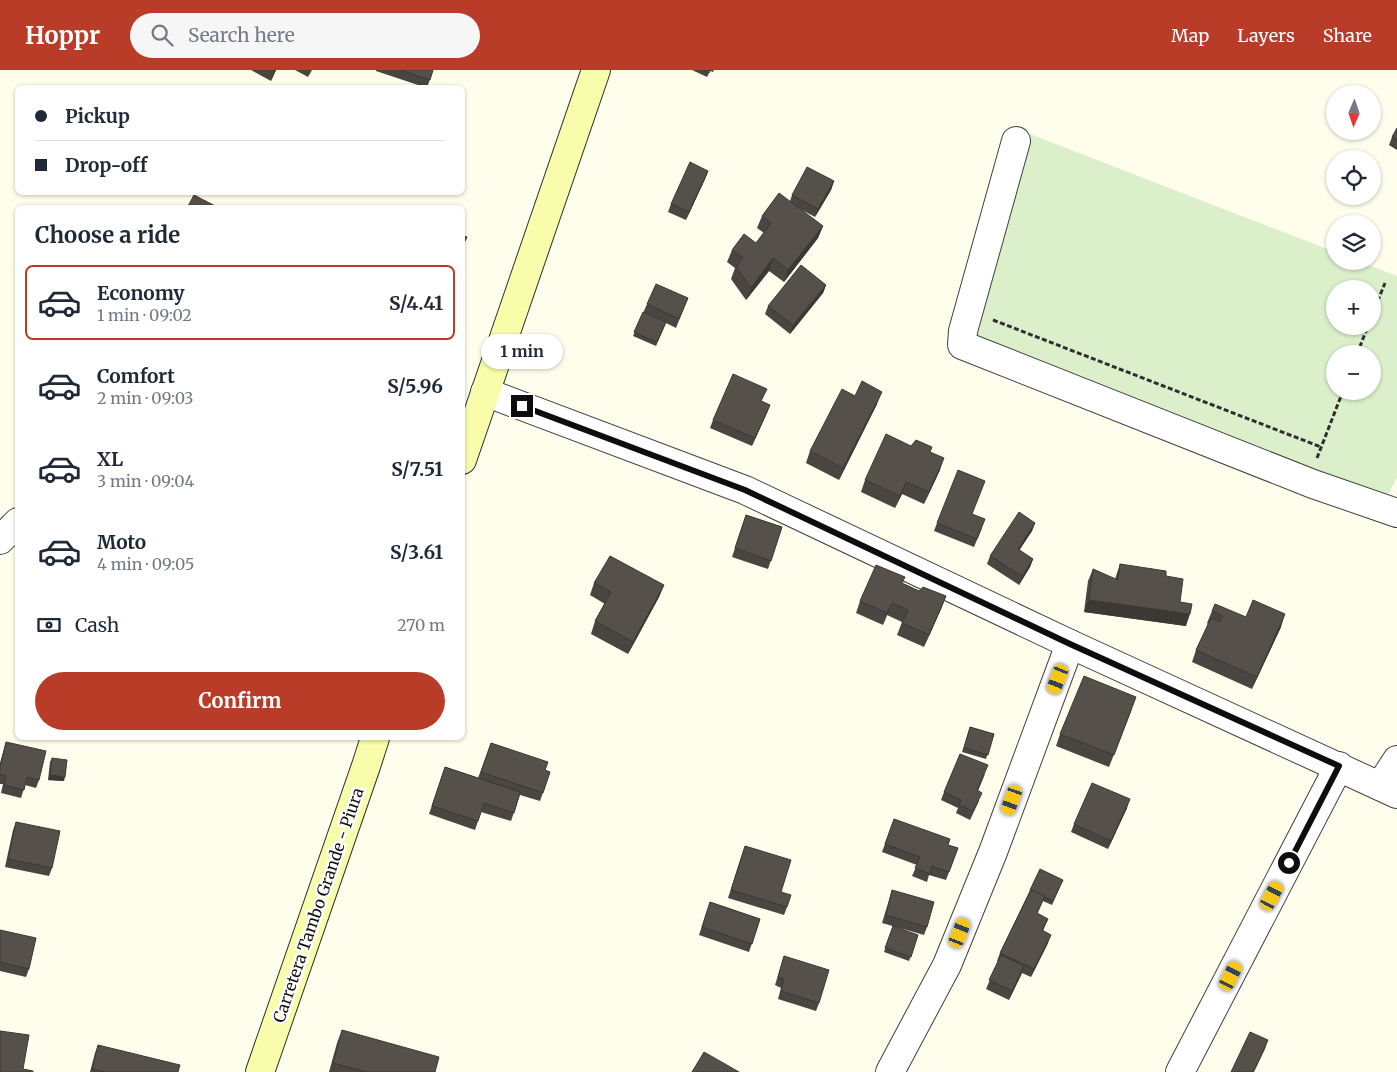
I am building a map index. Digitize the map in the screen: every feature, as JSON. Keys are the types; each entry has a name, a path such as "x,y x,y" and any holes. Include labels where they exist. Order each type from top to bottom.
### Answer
{"main road":[{"path":"465,451 596,70"},
{"name":"Carretera Tambo Grande - Piura","path":"260,1072 374,740"}],"street":[{"path":"1016,140 964,331 962,345 1308,481 1397,513"},
{"path":"485,392 745,490 1070,644 1389,789 1397,760"},
{"path":"0,540 15,525"},
{"path":"890,1072 947,965 993,852 1070,644"},
{"path":"1180,1072 1339,766"}],"path":[{"path":"1381,293 1385,283"},
{"path":"987,318 1321,447"},
{"path":"1308,481 1339,400"}],"green space":[{"path":"1030,134 1326,249 1326,270 1381,270 1397,276 1397,478 1386,498 977,337"}],"building":[{"path":"400,70 433,70 430,80"},
{"path":"1397,128 1397,140 1392,137"},
{"path":"690,162 708,171 689,212 671,204"},
{"path":"807,167 834,181 818,209 792,195"},
{"path":"779,193 823,226 788,270 773,258 751,288 736,267 743,258 732,250 744,234 756,243 771,223 762,216"},
{"path":"194,195 213,205 189,205"},
{"path":"801,265 826,285 793,325 768,306"},
{"path":"656,284 688,298 679,319 647,304"},
{"path":"643,312 666,322 657,342 634,332"},
{"path":"733,374 767,389 761,401 770,405 755,438 713,420"},
{"path":"862,381 882,392 843,468 810,451 842,389 855,396"},
{"path":"886,434 911,446 916,440 932,447 930,452 944,458 929,492 906,482 900,496 865,480"},
{"path":"958,470 985,481 972,514 985,519 977,539 937,523"},
{"path":"1019,512 1035,523 1018,549 1033,559 1022,576 990,556"},
{"path":"746,515 782,527 771,561 735,548"},
{"path":"610,556 664,585 633,642 595,621 611,592 594,583"},
{"path":"1120,564 1166,571 1166,576 1183,579 1180,602 1192,604 1190,614 1089,600 1093,569 1118,580"},
{"path":"876,565 905,577 902,583 919,591 923,587 946,596 929,635 902,623 908,610 892,603 887,613 860,601"},
{"path":"1253,600 1285,614 1257,677 1196,650 1211,618 1220,622 1223,616 1212,611 1215,604 1246,617"},
{"path":"1084,676 1136,697 1114,755 1060,734"},
{"path":"970,727 994,734 988,755 964,748"},
{"path":"6,742 46,751 39,780 27,777 24,790 4,785 6,776 0,775"},
{"path":"491,743 548,762 545,770 550,772 543,793 481,772"},
{"path":"960,754 988,765 977,790 982,793 973,811 959,805 961,800 944,792"},
{"path":"52,758 67,760 65,777 50,775"},
{"path":"445,767 520,792 514,813 484,803 478,821 432,806"},
{"path":"1092,783 1130,799 1111,841 1074,824"},
{"path":"894,819 950,839 948,845 958,848 949,872 932,866 930,874 915,868 920,857 885,844"},
{"path":"16,822 60,831 52,868 8,859"},
{"path":"745,846 791,860 781,892 791,895 787,907 731,890"},
{"path":"1040,869 1063,880 1053,901 1030,890"},
{"path":"892,890 934,902 927,927 886,915"},
{"path":"1031,890 1045,896 1037,913 1048,919 1042,930 1051,935 1034,969 1000,953"},
{"path":"710,902 760,919 752,944 702,927"},
{"path":"893,926 918,935 911,957 885,948"},
{"path":"0,930 36,938 29,969 0,962"},
{"path":"1001,955 1024,966 1012,991 989,980"},
{"path":"784,956 829,970 819,1003 781,991 784,979 778,977"},
{"path":"342,1030 439,1057 435,1072 366,1072 333,1063"},
{"path":"0,1031 29,1035 23,1069 33,1072 0,1072"},
{"path":"1250,1032 1268,1040 1253,1072 1231,1072"},
{"path":"98,1045 180,1065 178,1072 105,1072 92,1069"},
{"path":"704,1052 739,1072 692,1072"}],"route":[{"path":"522,406 745,490 1070,644 1339,766 1289,863"}]}
